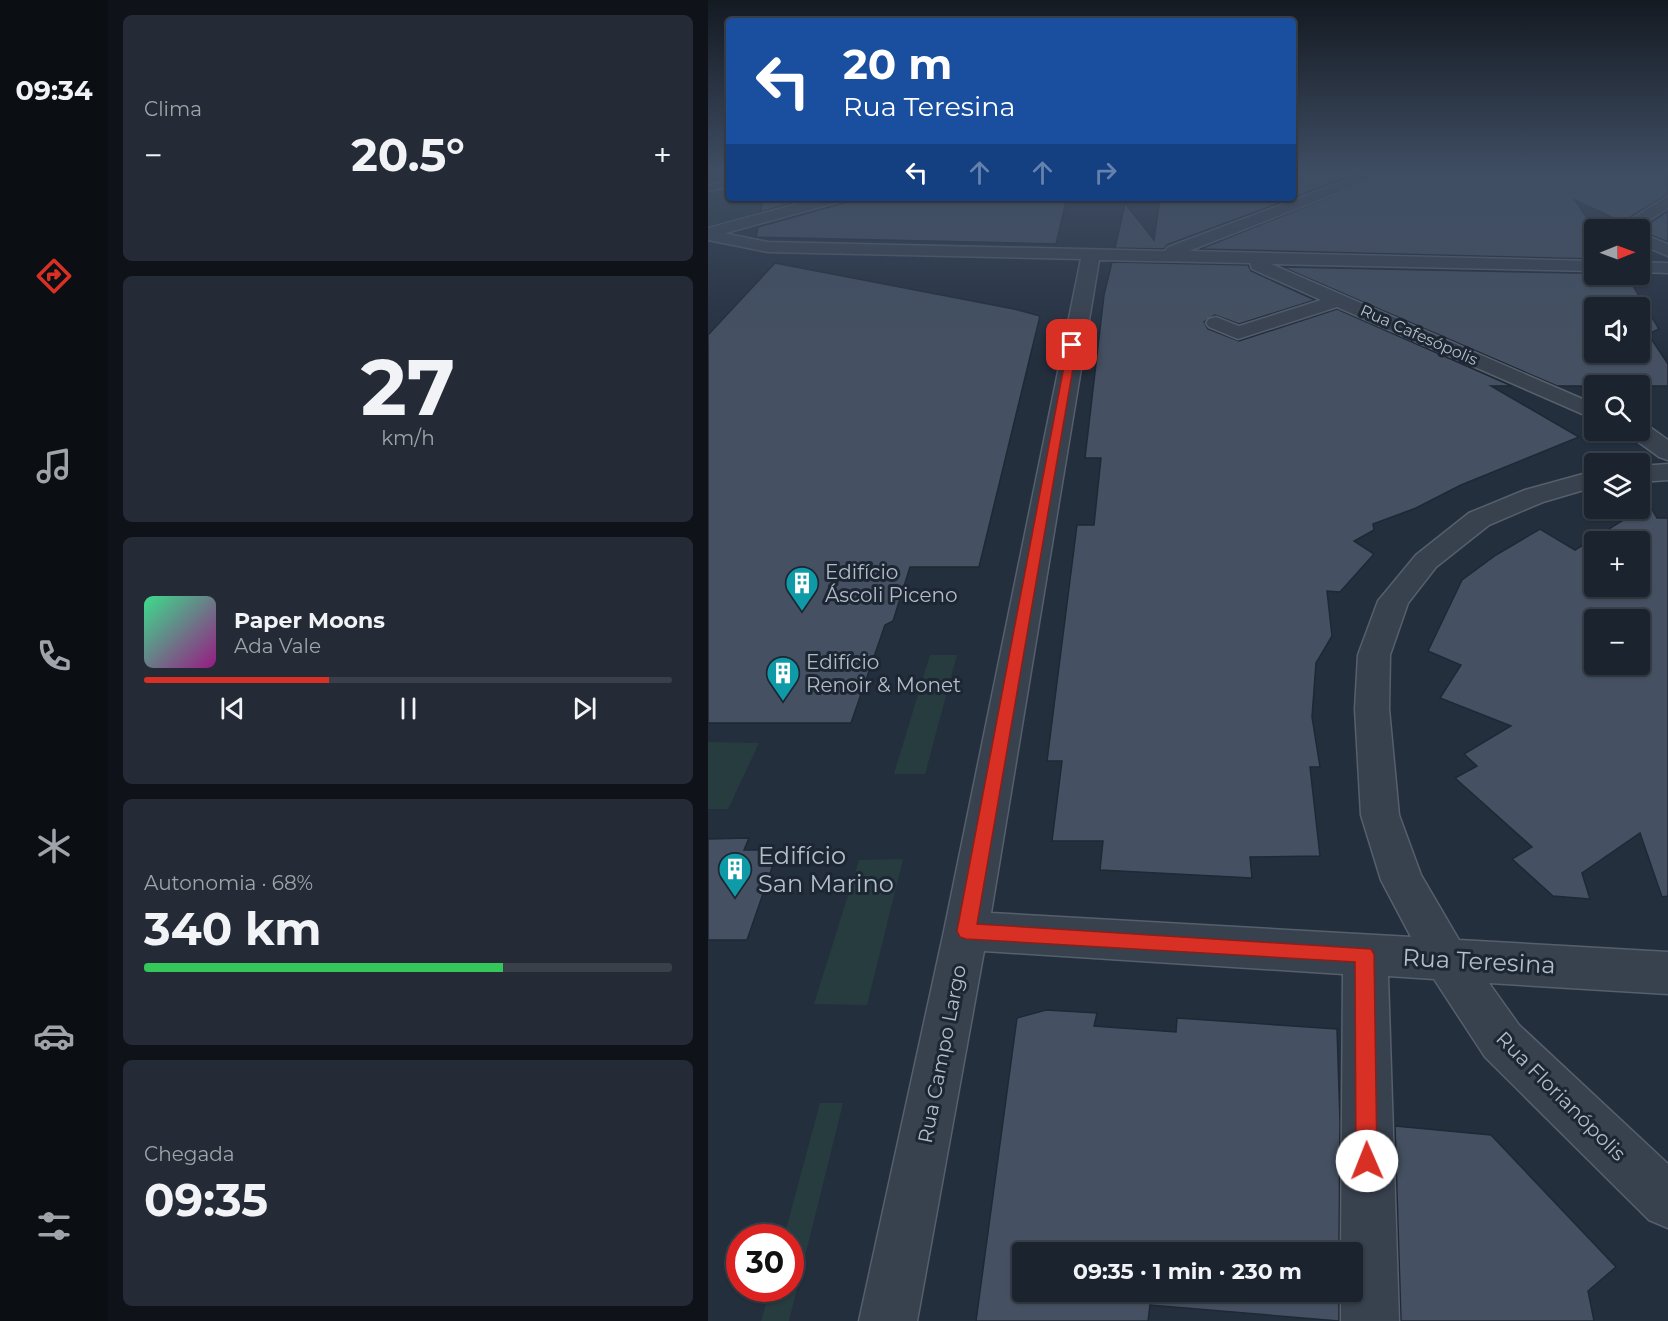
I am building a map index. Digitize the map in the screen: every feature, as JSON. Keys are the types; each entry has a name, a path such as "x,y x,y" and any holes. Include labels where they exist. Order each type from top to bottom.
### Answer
{"street":[{"path":"711,235 768,247 1584,266"},
{"path":"1160,257 1218,235"},
{"path":"1284,235 1314,260"},
{"path":"1650,243 1668,251"},
{"path":"1564,266 1584,253"},
{"name":"Rua Campo Largo","path":"888,1321 966,931 1079,309 1091,255"},
{"name":"Rua Cafesópolis","path":"1244,259 1584,408"},
{"path":"1650,267 1668,268"},
{"path":"1216,323 1238,333 1339,300"},
{"path":"1650,439 1668,452"},
{"path":"1650,473 1668,472"},
{"name":"Rua Florianópolis","path":"1584,482 1534,496 1479,519 1426,561 1393,601 1374,656 1372,709 1380,814 1402,880 1446,959 1502,1041 1668,1201"},
{"name":"Rua Teresina","path":"966,931 1668,973"},
{"path":"1365,954 1370,1321"}],"green space":[{"path":"930,655 957,655 925,774 894,774"},
{"path":"708,742 759,743 728,809 708,809"},
{"path":"903,859 867,1005 814,1004 859,860"},
{"path":"820,1103 843,1103 804,1260 804,1224 787,1224"},
{"path":"766,1302 794,1302 789,1321 761,1321"}],"building":[{"path":"756,235 1058,235 1056,244 756,237"},
{"path":"1118,235 1150,235 1154,240 1155,235 1195,235 1167,245 1164,249 1115,248"},
{"path":"1236,235 1584,235 1584,259 1200,249"},
{"path":"1650,235 1668,235 1668,242"},
{"path":"1112,262 1248,265 1251,271 1315,300 1239,324 1215,315 1204,322 1208,329 1239,341 1337,309 1512,386 1491,386 1579,437 1461,485 1416,508 1373,524 1374,530 1354,541 1374,554 1340,592 1327,591 1332,636 1316,663 1312,717 1320,767 1310,767 1320,856 1250,857 1252,878 1100,870 1103,841 1052,841 1062,761 1047,761 1077,525 1094,525 1101,458 1085,458 1104,295"},
{"path":"775,263 1040,316 979,567 910,567 893,621 885,625 851,723 708,723 708,335"},
{"path":"1282,267 1584,273 1584,285 1633,285 1640,297 1584,297 1584,363 1650,363 1650,337 1668,364 1668,386 1650,386 1650,375 1584,375 1584,386 1557,386"},
{"path":"1650,314 1659,329 1650,333"},
{"path":"1650,506 1657,518 1668,518 1668,896 1662,897 1640,833 1582,873 1590,899 1553,896 1512,859 1532,847 1455,778 1477,766 1464,754 1511,726 1440,698 1461,665 1428,651 1462,580 1496,555 1540,529 1575,550 1584,544 1584,597 1650,597 1650,531 1606,531 1625,519 1650,519"},
{"name":"Edifício San Marino","path":"749,838 744,850 765,850 763,857 776,856 747,940 708,940 708,839"},
{"path":"1046,1010 1097,1013 1094,1026 1176,1032 1177,1018 1337,1029 1340,1121 1339,1242 1012,1242 1012,1302 1339,1302 1339,1321 1150,1305 1148,1321 976,1321 1017,1018"},
{"path":"1395,1126 1491,1135 1616,1267 1588,1291 1594,1321 1401,1321"}],"place":[{"name":"Edifício Áscoli Piceno","path":"802,612"},
{"name":"Edifício Renoir & Monet","path":"783,702"},
{"name":"Edifício San Marino","path":"735,898"}],"route":[{"path":"1072,345 966,931 1365,954 1367,1161"}]}
